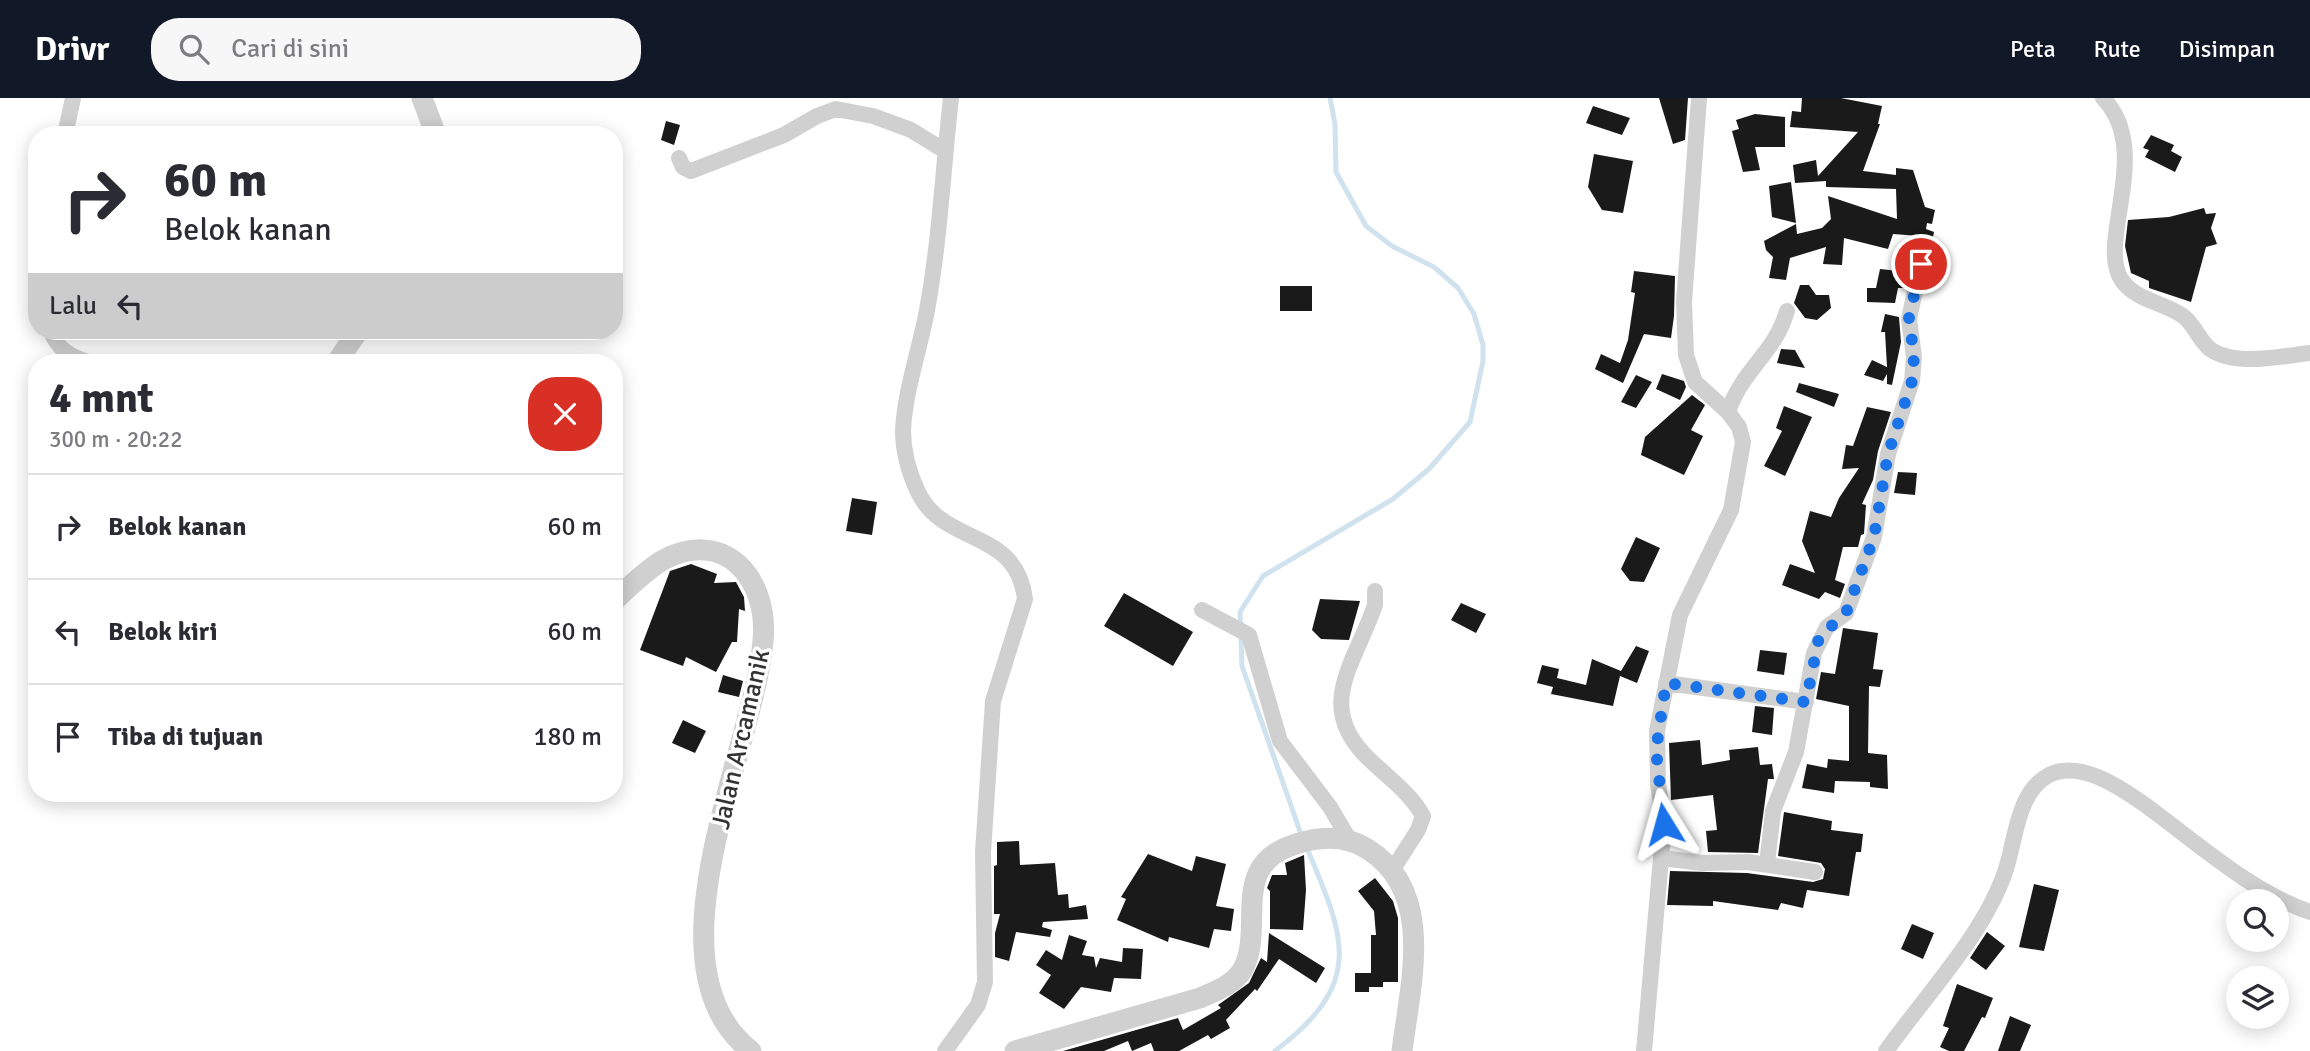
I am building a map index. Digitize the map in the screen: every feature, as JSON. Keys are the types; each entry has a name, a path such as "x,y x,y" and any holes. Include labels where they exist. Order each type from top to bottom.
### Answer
{"street":[{"path":"67,126 74,98"},
{"path":"422,98 433,126"},
{"path":"945,1051 978,1005 985,982 983,852 993,701 1025,599 1023,582 1013,562 1000,550 968,536 936,514 920,495 908,469 903,431 928,307 951,98"},
{"path":"1644,1051 1658,878 1662,858 1664,824 1656,750 1666,683 1680,615 1721,535 1738,479 1743,442 1739,427 1728,412 1695,382 1686,355 1684,302 1699,98"},
{"path":"2103,98 2120,125 2126,150 2115,261 2124,284 2143,298 2182,315 2211,350 2223,355 2246,358 2310,353"},
{"path":"678,158 683,167 691,171 784,135 817,116 836,109 873,116 911,130 945,151"},
{"path":"1767,864 1773,811 1796,752 1819,637 1846,613 1874,537 1888,454 1912,381 1914,357 1909,318 1921,264"},
{"path":"1728,412 1741,381 1780,333 1787,311"},
{"path":"54,340 68,354"},
{"name":"Jalan Arcamanik","path":"623,594 663,561 691,550 710,549 725,554 737,562 754,583 762,613 764,640 755,685 722,808 703,939 707,972 718,1005 735,1035 751,1051"},
{"path":"1375,591 1375,606 1339,700 1347,733 1358,750 1416,804 1423,816 1418,830 1393,869"},
{"path":"1202,610 1249,635 1280,741 1330,807 1349,839"},
{"path":"1666,683 1806,702"},
{"path":"1886,1051 1994,899 2005,873 2024,805 2034,787 2049,775 2069,771 2117,785 2262,890 2310,912"},
{"path":"1015,1051 1200,998 1225,986 1242,970 1250,931 1252,890 1256,875 1268,860 1290,846 1335,838 1349,839 1373,852 1393,869 1410,902 1413,924 1402,1051"},
{"path":"1662,858 1767,864 1815,872"}],"building":[{"path":"1659,98 1688,98 1685,140 1673,144"},
{"path":"1802,98 1841,98 1882,106 1880,124 1863,171 1896,175 1896,168 1913,170 1925,207 1935,210 1932,224 1927,223 1926,229 1934,232 1933,237 1893,234 1888,249 1844,238 1842,265 1823,264 1826,247 1790,258 1786,280 1769,278 1773,257 1766,250 1764,241 1796,224 1797,234 1822,228 1831,219 1828,196 1897,219 1896,189 1826,187 1826,181 1795,183 1793,165 1816,160 1818,176 1858,132 1790,127 1792,111 1801,112"},
{"path":"1593,106 1630,118 1622,135 1586,123"},
{"path":"1755,114 1785,117 1785,147 1755,147 1760,170 1743,172 1732,131 1739,129 1736,120"},
{"path":"666,121 680,125 674,145 661,140"},
{"path":"2151,135 2174,145 2171,151 2182,157 2175,172 2145,157 2149,150 2143,148"},
{"path":"1594,154 1633,161 1623,213 1602,210 1588,187"},
{"path":"1791,182 1796,223 1772,217 1769,186"},
{"path":"2204,208 2206,214 2216,213 2211,228 2217,244 2206,247 2191,302 2149,288 2149,281 2131,273 2125,246 2128,220 2169,217"},
{"path":"1880,269 1908,272 1905,288 1898,288 1895,303 1867,302 1867,288 1876,288"},
{"path":"1634,271 1675,276 1674,316 1671,338 1644,334 1623,383 1595,369 1601,354 1620,363 1628,340 1635,293 1631,292"},
{"path":"1800,285 1809,285 1816,295 1829,295 1831,308 1817,320 1805,318 1794,303"},
{"path":"1280,286 1312,286 1312,311 1280,311"},
{"path":"1885,314 1899,317 1901,342 1892,385 1887,384 1887,374 1883,381 1864,375 1872,360 1887,367 1885,332 1881,332"},
{"path":"1781,349 1795,350 1805,368 1777,363"},
{"path":"1662,374 1684,381 1686,387 1680,400 1656,389"},
{"path":"1636,375 1652,382 1636,408 1621,402"},
{"path":"1799,383 1839,394 1834,407 1796,392"},
{"path":"1692,395 1705,405 1691,430 1703,436 1684,475 1641,455 1645,437"},
{"path":"1784,406 1812,417 1785,476 1764,466 1782,431 1776,428"},
{"path":"1867,407 1891,412 1878,451 1873,480 1862,504 1866,505 1864,534 1861,535 1858,547 1843,547 1835,580 1845,584 1840,598 1825,592 1819,599 1782,585 1790,564 1815,573 1802,541 1810,511 1831,517 1839,498 1859,468 1842,469 1846,445 1853,446"},
{"path":"1898,472 1917,473 1915,495 1894,493"},
{"path":"852,498 877,502 872,535 846,531"},
{"path":"1636,537 1660,548 1644,582 1630,581 1621,569"},
{"path":"691,564 717,574 714,583 736,582 744,597 745,611 739,609 737,642 732,642 716,672 686,657 683,666 640,650 670,571"},
{"path":"1124,593 1193,632 1173,666 1104,626"},
{"path":"1320,599 1360,601 1349,640 1321,639 1312,630"},
{"path":"1461,603 1486,614 1476,633 1451,620"},
{"path":"1843,628 1878,633 1873,669 1883,670 1880,687 1869,686 1868,753 1887,755 1888,789 1870,787 1870,782 1835,781 1834,793 1802,788 1807,764 1827,768 1828,759 1849,761 1849,706 1816,699 1821,672 1835,674"},
{"path":"1636,646 1649,651 1637,683 1620,676 1613,706 1551,694 1553,687 1537,683 1542,665 1559,669 1557,678 1586,685 1592,659 1621,671"},
{"path":"1760,650 1787,653 1784,675 1757,671"},
{"path":"723,675 743,681 739,697 718,692"},
{"path":"1755,706 1774,708 1772,735 1752,732"},
{"path":"683,720 706,731 695,753 672,743"},
{"path":"1700,740 1702,765 1730,760 1729,750 1758,747 1760,765 1772,764 1774,779 1768,779 1758,853 1708,852 1706,831 1717,830 1713,795 1671,800 1669,743"},
{"path":"1784,812 1832,821 1831,830 1863,834 1861,852 1856,852 1849,896 1807,890 1803,908 1781,903 1778,910 1713,901 1713,906 1667,905 1670,871 1747,873 1813,882 1823,879 1825,869 1821,863 1778,856"},
{"path":"1019,841 1020,865 1055,863 1058,895 1068,894 1069,908 1086,905 1088,919 1043,922 1042,927 1052,930 1050,937 1016,932 1009,961 995,957 995,933 1000,914 994,914 994,866 997,865 997,842"},
{"path":"1148,854 1192,871 1196,856 1226,864 1216,906 1234,909 1231,931 1214,929 1209,948 1169,937 1168,942 1117,920 1126,899 1121,897"},
{"path":"1304,855 1306,890 1303,930 1270,929 1270,891 1267,888 1272,875 1287,875 1285,863"},
{"path":"1375,878 1393,901 1398,918 1398,982 1383,982 1383,987 1369,987 1369,992 1355,992 1355,973 1371,973 1371,935 1376,935 1374,911 1358,891"},
{"path":"2034,884 2059,890 2044,951 2019,947"},
{"path":"1912,924 1934,933 1923,959 1901,949"},
{"path":"1987,932 2005,946 1986,970 1970,958"},
{"path":"1269,933 1325,968 1316,983 1279,959 1257,991 1255,989 1226,1020 1230,1028 1211,1039 1208,1035 1179,1051 1154,1051 1151,1043 1132,1051 1128,1041 1104,1051 1063,1051 1178,1018 1183,1030 1221,1008 1218,1005 1249,983 1261,958 1267,962"},
{"path":"1069,935 1087,941 1082,955 1094,957 1096,968 1100,958 1122,962 1123,948 1143,949 1141,979 1114,978 1111,992 1081,987 1064,1009 1039,993 1051,975 1036,965 1046,950 1062,960"},
{"path":"1957,984 1993,998 1985,1018 1982,1017 1964,1051 1949,1051 1940,1047 1949,1028 1943,1026"},
{"path":"2010,1016 2031,1025 2020,1051 1998,1051"}],"waterway":[{"path":"1302,837 1242,666 1240,612 1263,576 1393,499 1429,469 1470,422 1483,361 1483,345 1474,314 1458,288 1434,267 1392,246 1366,226 1336,172 1335,124 1330,98"},
{"path":"1275,1051 1304,1026 1324,1003 1335,980 1339,957 1337,933 1330,907 1306,846"}],"route":[{"path":"1664,824 1656,750 1666,683 1806,702 1819,637 1846,613 1874,537 1888,454 1912,381 1914,357 1909,318 1921,264"}]}
